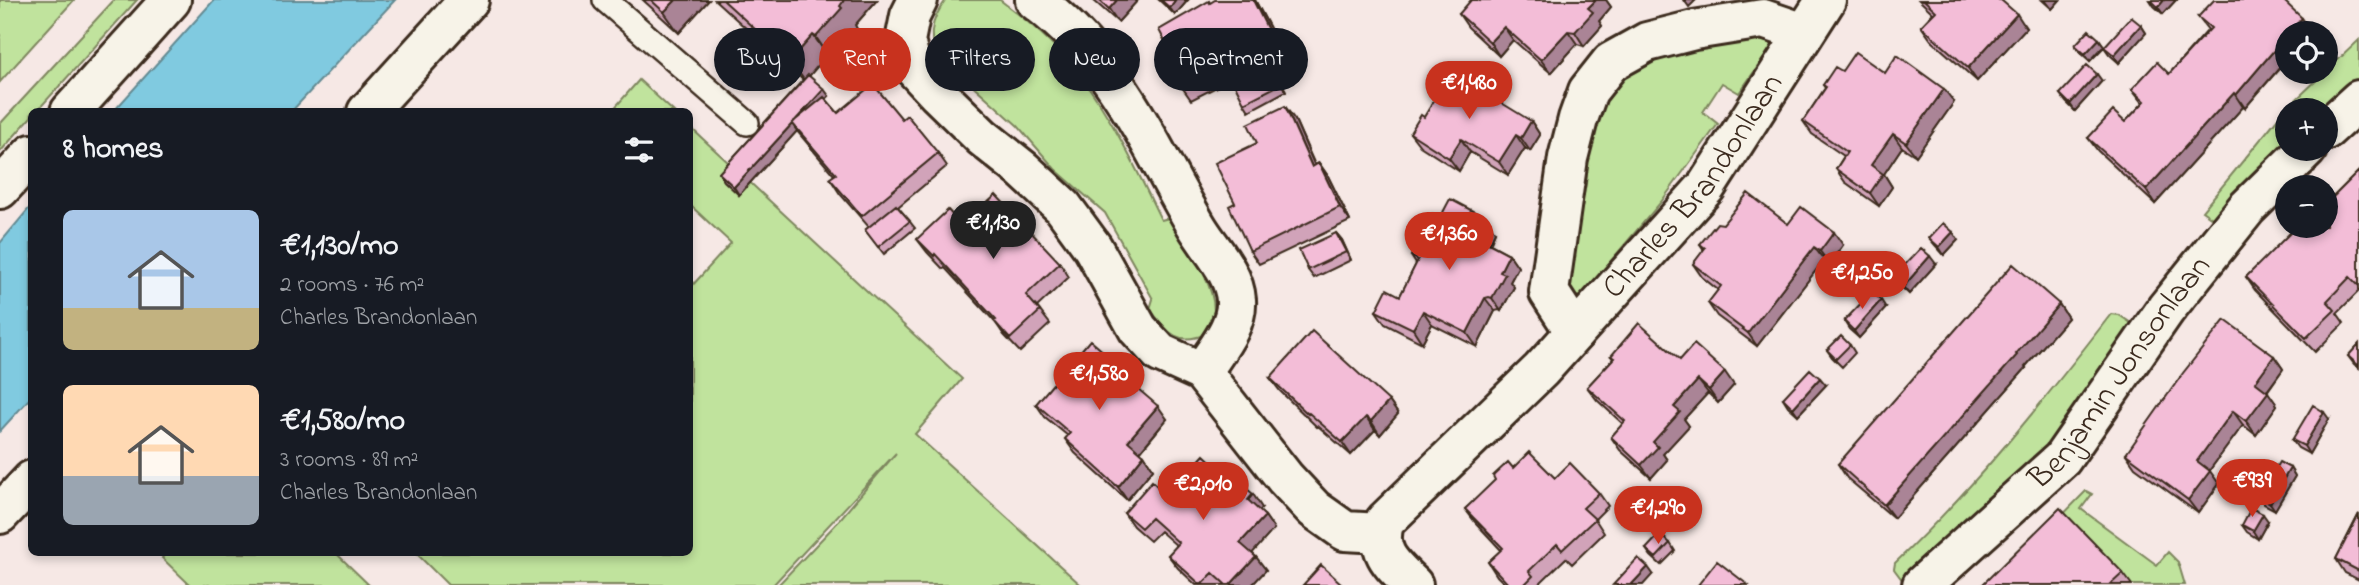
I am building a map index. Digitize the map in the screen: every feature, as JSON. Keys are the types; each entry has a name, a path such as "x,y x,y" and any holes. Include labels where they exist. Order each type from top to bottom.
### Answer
{"street":[{"path":"74,108 171,0"},
{"path":"371,108 469,0"},
{"path":"918,0 910,16 905,41 912,66 982,137 1063,207 1093,248 1138,329 1160,353 1202,372 1284,478 1314,509 1345,531 1381,533 1385,555 1413,585"},
{"path":"1035,0 1094,55 1119,88 1196,225 1231,278 1236,302 1229,330 1202,372"},
{"name":"Charles Brandonlaan","path":"1381,533 1391,514 1541,370 1706,187 1826,0"},
{"name":"Charles Brandonlaan","path":"1575,332 1549,292 1568,158 1588,91 1611,62 1647,42 1695,30 1763,19 1804,33"},
{"path":"2338,119 2359,100"},
{"path":"0,189 28,158"},
{"name":"Benjamin Jonsonlaan","path":"1922,585 2062,459 2166,309 2247,208 2295,161"},
{"path":"0,514 28,484"}],"lane":[{"path":"606,0 747,123"}],"green space":[{"path":"0,0 74,0 0,82"},
{"path":"114,0 137,0 40,108 28,108 28,120 0,152 0,124"},
{"path":"946,0 1000,0 1035,28 932,28"},
{"path":"1035,28 1049,41 1049,91 1091,91 1114,127 1161,220 1169,218 1200,266 1214,306 1213,318 1206,334 1187,339 1167,330 1150,309 1153,299 1105,213 1055,169 1018,126 979,91 1035,91"},
{"path":"1763,37 1773,45 1739,93 1722,83 1703,112 1718,124 1661,202 1580,297 1569,294 1567,285 1586,183 1592,113 1629,68 1668,53"},
{"path":"2359,40 2359,79 2334,98 2298,98 2313,84 2338,84 2338,60"},
{"path":"639,80 670,108 614,108"},
{"path":"2275,122 2275,152 2212,218 2202,211"},
{"path":"693,130 962,379 915,434 1081,585 778,585 835,525 896,453 773,585 448,585 419,556 693,556 693,285 731,243 693,208"},
{"path":"2111,314 2119,315 2137,327 2084,401 2041,453 1951,542 1903,581 1894,569 1895,563 2008,443"},
{"path":"2086,491 2092,494 2081,509 2157,565 2168,552 2178,562 2185,585 2129,585 2041,537"},
{"path":"339,556 369,585 190,585 162,558"}],"water":[{"path":"214,0 395,0 295,108 117,108"},
{"path":"28,210 28,400 0,431 0,243"}],"building":[{"path":"651,0 676,0 664,12"},
{"path":"723,0 844,0 840,6 842,8 824,28 819,28 816,37 813,35 805,44 805,28 754,28"},
{"path":"1099,0 1117,0 1109,9"},
{"path":"1161,0 1176,0 1170,8"},
{"path":"1215,0 1253,0 1267,28 1162,28 1209,1 1210,3"},
{"path":"1471,0 1596,0 1588,8 1593,12 1575,32 1568,31 1541,60 1504,27 1490,42 1459,14"},
{"path":"1924,0 2001,0 2017,14 1968,68 1921,26 1936,11"},
{"path":"2151,0 2164,0 2158,7"},
{"path":"2214,0 2283,0 2302,18 2299,21 2275,21 2275,49 2236,95 2234,93 2146,190 2088,138 2113,111 2125,122 2145,101 2132,89 2157,62 2169,74 2211,28 2198,17"},
{"path":"2131,17 2141,25 2114,55 2104,47"},
{"path":"2089,30 2099,39 2085,54 2075,45"},
{"path":"1855,52 1885,73 1897,55 1944,89 1906,143 1893,134 1871,165 1883,174 1870,193 1836,169 1847,152 1803,121 1826,87 1823,85 1835,67 1842,71"},
{"path":"2087,65 2097,74 2070,104 2060,94"},
{"path":"1451,72 1531,121 1521,138 1516,135 1499,162 1461,139 1449,158 1410,133 1421,115 1424,117"},
{"path":"808,75 819,85 819,91 822,91 734,187 719,173 793,91 805,91 805,78"},
{"path":"865,91 879,91 902,119 907,115 938,153 862,216 831,180 836,174 792,123 824,97 838,113"},
{"path":"1238,91 1267,91 1244,103"},
{"path":"1285,106 1312,167 1319,163 1340,207 1250,251 1229,206 1235,203 1215,163 1257,143 1248,124"},
{"path":"2359,171 2359,286 2350,277 2327,301 2335,310 2306,338 2246,277 2285,238 2338,238 2338,192"},
{"path":"1748,193 1788,224 1801,207 1834,232 1820,251 1814,247 1748,333 1708,303 1721,286 1693,264 1705,248 1700,244 1717,223 1723,224"},
{"path":"996,195 1060,263 1026,295 1040,311 1010,339 935,254 934,256 917,239 948,210 962,226"},
{"path":"1450,199 1486,218 1477,237 1509,254 1500,272 1505,274 1492,298 1485,298 1467,333 1423,311 1413,329 1376,311 1387,289 1400,296 1418,260 1411,256 1412,254 1433,214 1440,218"},
{"path":"896,205 910,221 878,247 865,230"},
{"path":"1943,223 1953,232 1939,247 1929,238"},
{"path":"1336,233 1346,252 1308,270 1299,250"},
{"path":"1921,248 1930,256 1903,287 1893,277"},
{"path":"2013,264 2059,304 1884,505 1838,464"},
{"path":"1872,292 1881,300 1854,331 1844,321"},
{"path":"2225,320 2274,356 2255,382 2268,392 2246,421 2233,411 2197,461 2210,471 2188,500 2126,454 2183,373"},
{"path":"1639,323 1680,360 1694,344 1725,372 1709,390 1698,380 1674,407 1680,412 1653,442 1658,447 1641,465 1611,437 1625,421 1587,387 1614,358 1611,356"},
{"path":"1312,331 1389,401 1371,421 1366,417 1342,442 1270,378"},
{"path":"1841,336 1850,345 1836,359 1827,350"},
{"path":"1090,340 1128,373 1124,377 1158,406 1128,441 1144,455 1118,487 1065,439 1070,433 1036,404"},
{"path":"2359,344 2359,364 2358,365 2348,356"},
{"path":"1810,369 1820,378 1793,408 1783,398"},
{"path":"2313,405 2324,412 2304,446 2292,440"},
{"path":"1529,452 1555,478 1570,463 1599,493 1583,508 1595,519 1562,550 1557,544 1529,571 1533,576 1524,585 1509,585 1488,562 1503,548 1465,509 1495,480 1493,476 1508,462 1513,468"},
{"path":"1204,455 1234,483 1237,480 1253,494 1248,500 1265,516 1240,543 1256,557 1230,585 1226,585 1213,573 1201,585 1168,555 1179,543 1151,518 1141,528 1124,513 1152,481 1167,496"},
{"path":"2279,462 2290,468 2270,503 2259,496"},
{"path":"2060,508 2123,573 2110,585 1982,585"},
{"path":"2251,508 2263,514 2253,531 2242,525"},
{"path":"2359,514 2359,571 2336,559"},
{"path":"1660,534 1670,543 1656,558 1646,549"},
{"path":"1638,558 1648,567 1631,585 1613,585"},
{"path":"1717,561 1748,585 1698,585"},
{"path":"1321,565 1343,585 1303,585"}]}
